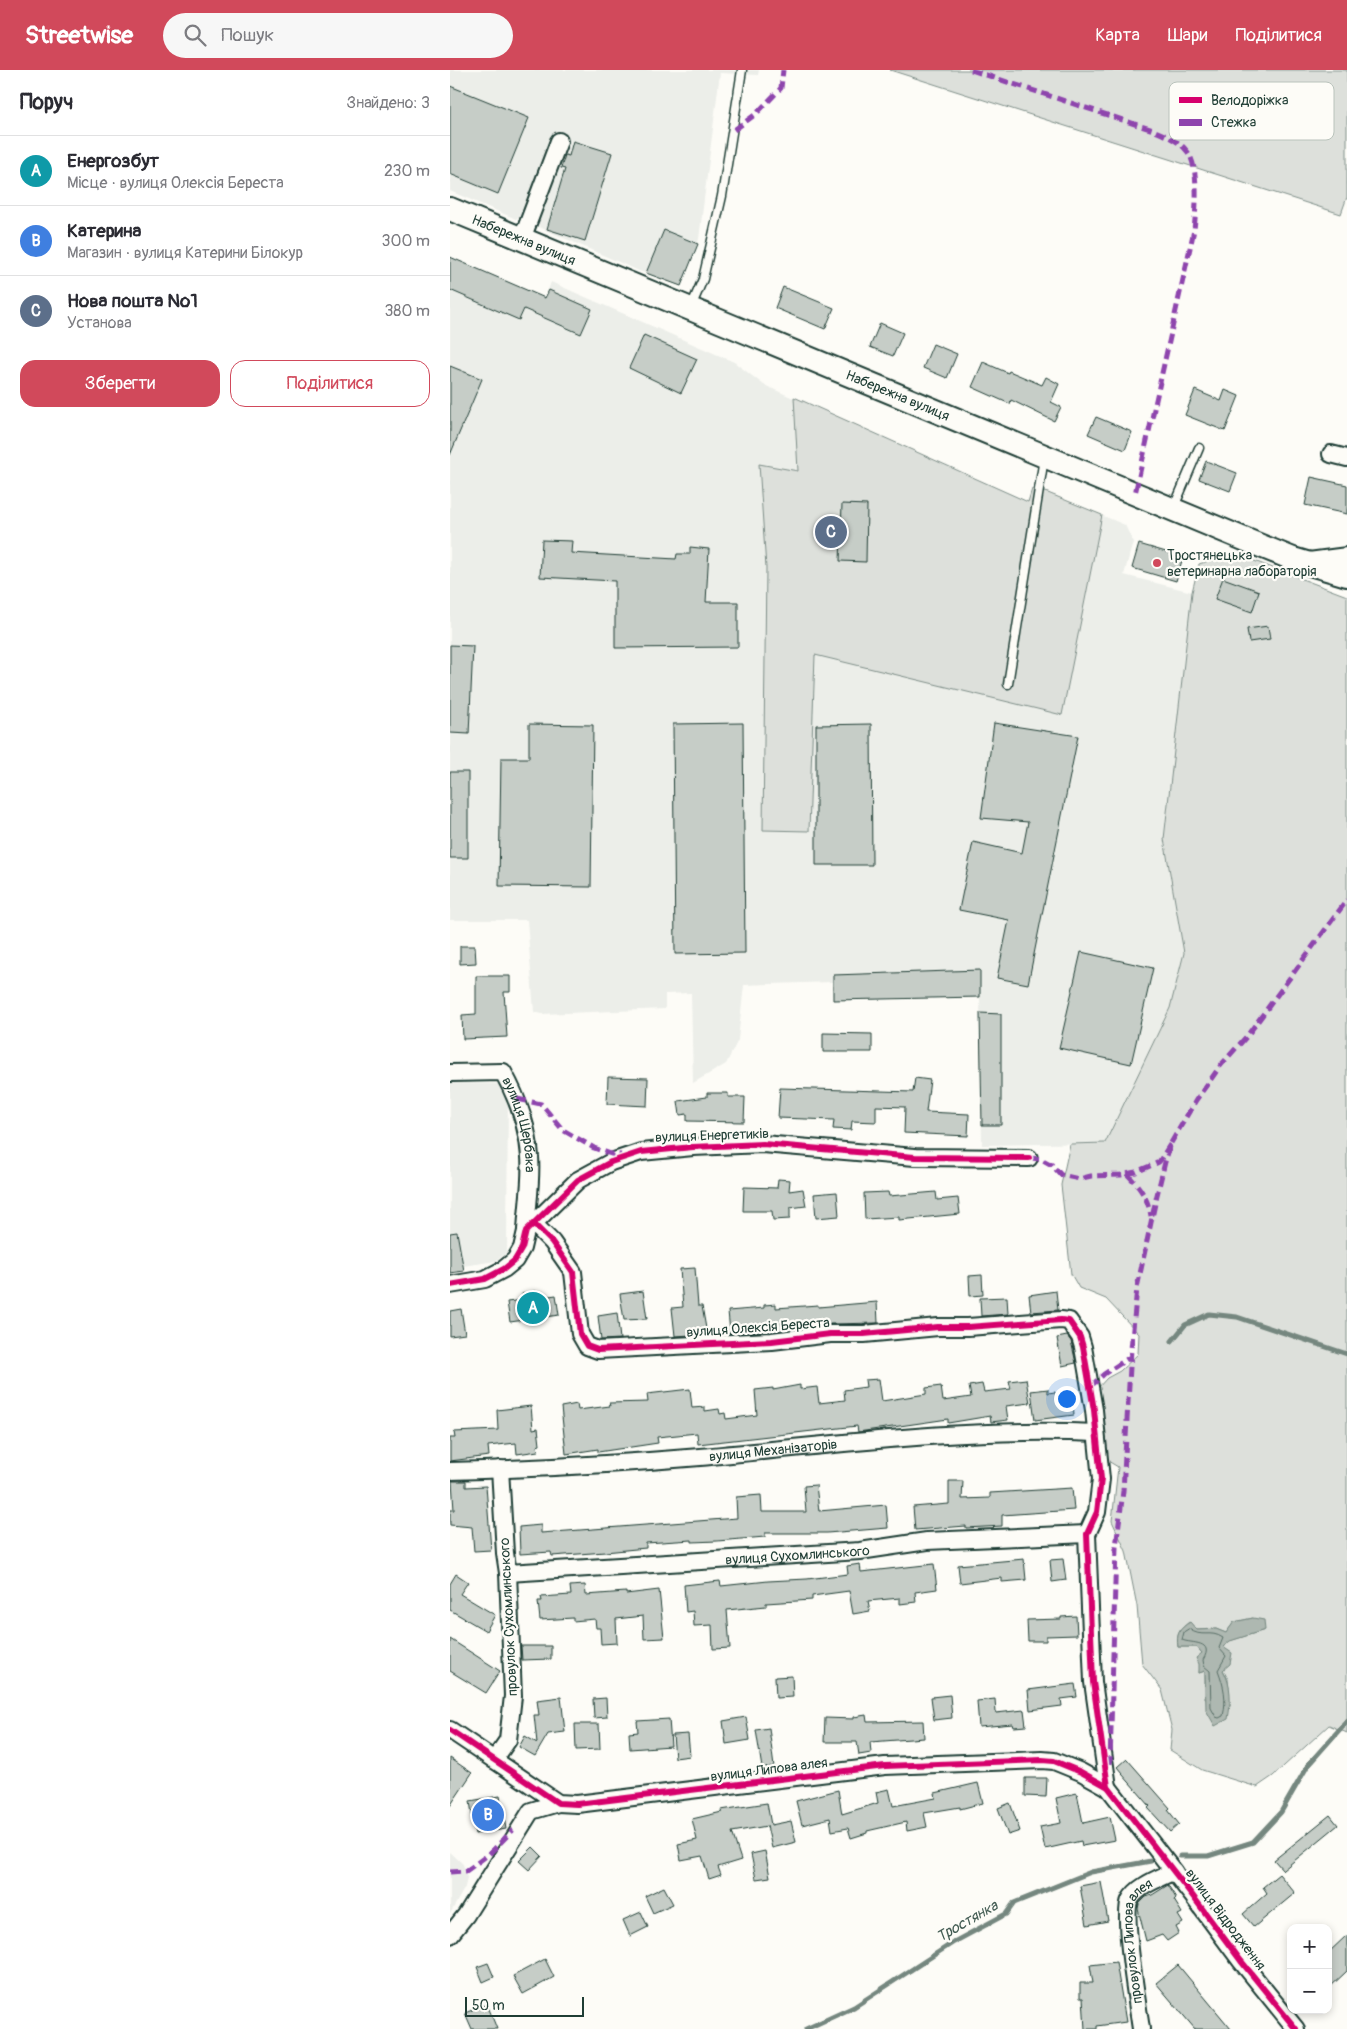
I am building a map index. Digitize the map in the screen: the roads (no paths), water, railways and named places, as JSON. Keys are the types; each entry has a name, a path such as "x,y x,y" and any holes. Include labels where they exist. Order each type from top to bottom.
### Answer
{"main road":[{"name":"Набережна вулиця","path":"450,208 1302,562 1347,575"}],"street":[{"path":"522,239 559,141"},
{"path":"1331,454 1347,458"},
{"path":"1302,562 1347,556"},
{"name":"вулиця Щербака","path":"450,1073 503,1072 516,1096 525,1122 531,1158 530,1228"},
{"name":"вулиця Енергетиків","path":"450,1286 485,1279 504,1269 515,1260 530,1228 578,1180 611,1162 641,1152 657,1149 764,1144 915,1157 1029,1158"},
{"name":"вулиця Олексія Береста","path":"530,1228 552,1242 573,1272 580,1334 587,1346 598,1350 772,1340 830,1334 864,1334 938,1327 1069,1321 1080,1337 1083,1347 1096,1433"},
{"name":"вулиця Механізаторів","path":"450,1471 602,1465 863,1441 1061,1431 1096,1433"},
{"path":"1096,1433 1101,1479 1100,1493 1097,1512 1087,1534 1093,1682 1108,1787"},
{"name":"провулок Сухомлинського","path":"494,1760 508,1740 513,1696 508,1573 500,1470"},
{"name":"вулиця Сухомлинського","path":"508,1573 850,1552 927,1542 1087,1534"},
{"path":"450,1730 558,1804"},
{"name":"вулиця Липова алея","path":"450,1935 466,1915 531,1811 558,1804 576,1804 885,1766 1017,1760 1054,1761 1081,1772 1108,1787 1174,1871"},
{"name":"провулок Липова алея","path":"1141,2029 1129,1941 1127,1915 1129,1901 1137,1891 1174,1871"},
{"name":"вулиця Відродження","path":"1174,1871 1241,1961 1296,2029"}],"lane":[{"path":"690,308 703,279 722,196 742,70"},
{"path":"1173,509 1199,448"},
{"path":"1008,684 1044,456"}],"water":[{"path":"1253,1618 1264,1620 1265,1630 1230,1641 1223,1647 1232,1653 1230,1664 1223,1670 1229,1688 1230,1706 1228,1719 1215,1726 1206,1710 1205,1671 1199,1673 1199,1664 1196,1658 1202,1653 1197,1647 1178,1647 1178,1635 1183,1627 1190,1622 1197,1630 1216,1629 1226,1633 1234,1622"}],"waterway":[{"path":"1172,1341 1185,1325 1209,1314 1237,1317 1347,1354"},
{"name":"Тростянка","path":"1180,1856 1208,1856 1253,1842 1281,1812 1308,1765 1347,1721"},
{"name":"Тростянка","path":"806,2029 854,2007 954,1942 1006,1914 1014,1903 1091,1872 1151,1861"}],"place":[{"name":"Нова пошта №1","path":"831,532"},
{"name":"Тростянецька ветеринарна лабораторія","path":"1157,563"},
{"name":"Енергозбут","path":"533,1308"},
{"name":"Катерина","path":"488,1815"}]}
